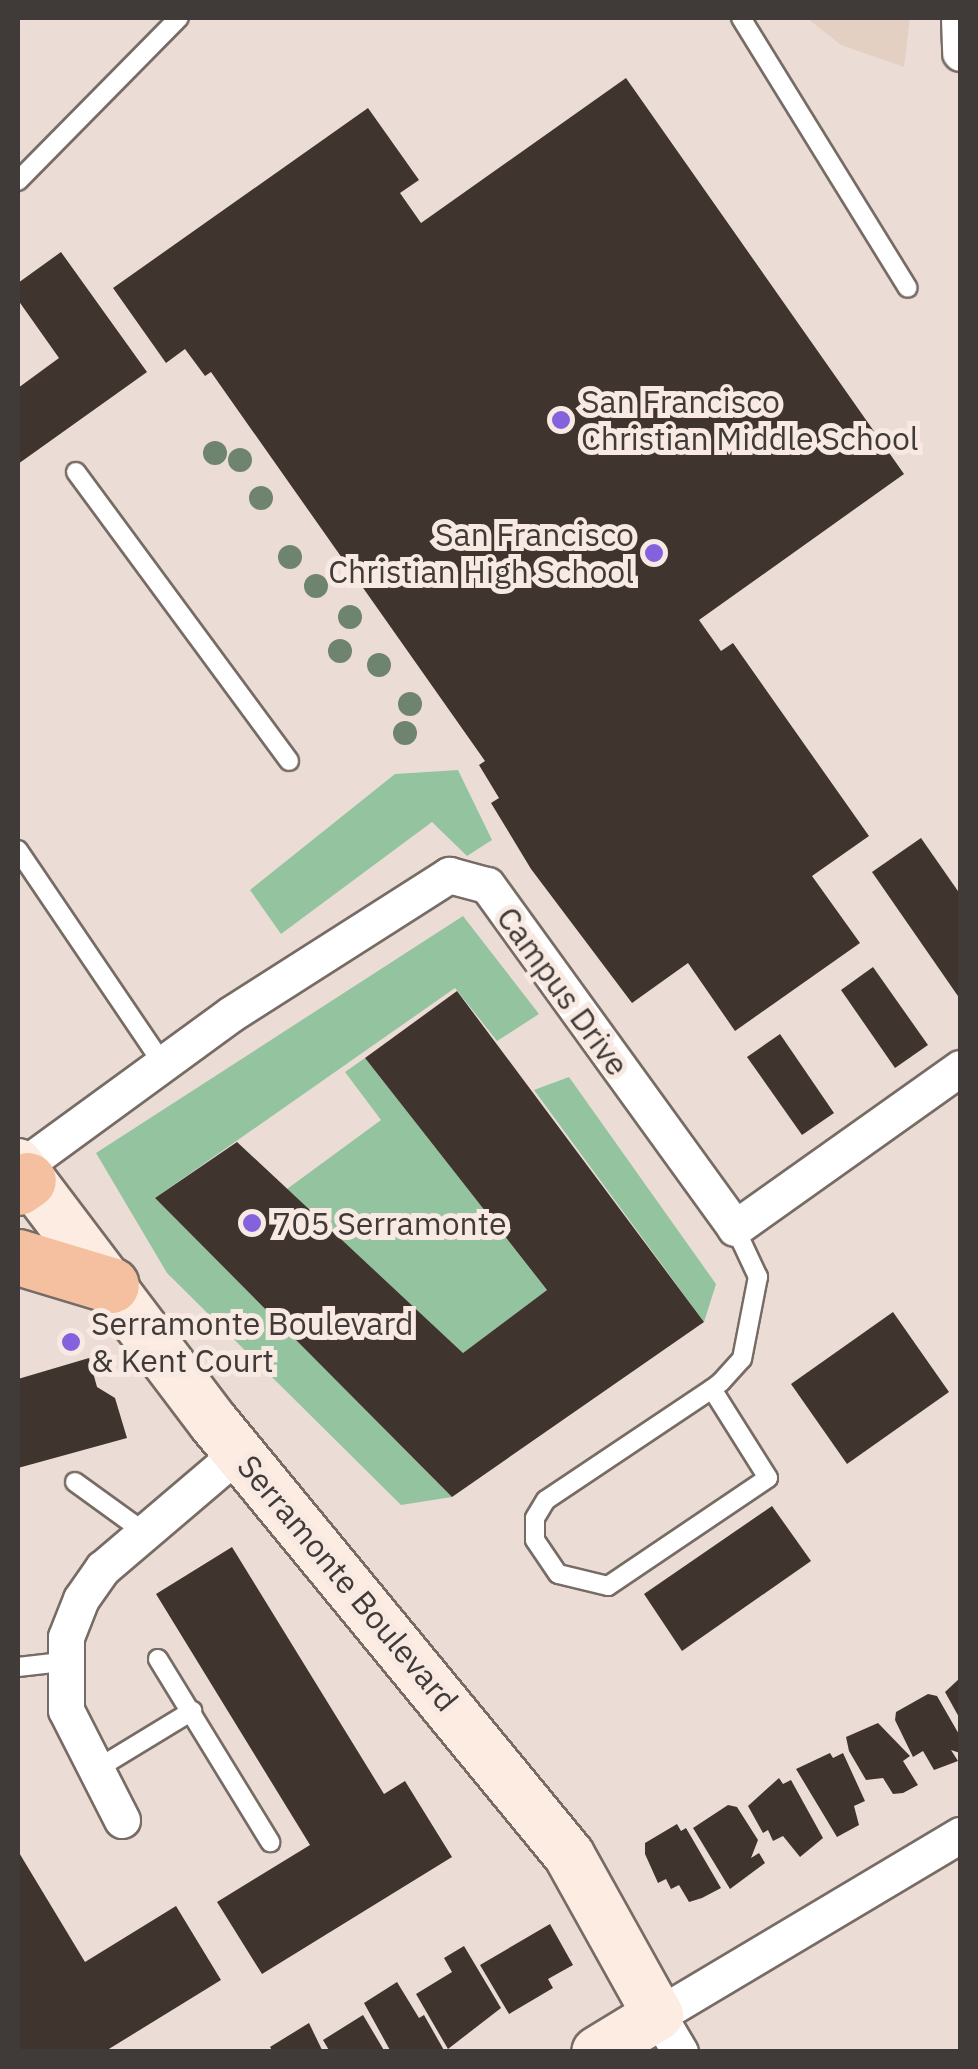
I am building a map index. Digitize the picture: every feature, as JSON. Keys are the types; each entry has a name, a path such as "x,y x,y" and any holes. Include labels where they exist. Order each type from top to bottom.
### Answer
{"highway":[{"path":"18,1257 111,1285"}],"street":[{"path":"959,18 960,53"},
{"name":"Campus Drive","path":"21,1175 163,1064 433,881 458,876 487,885 735,1228"},
{"path":"735,1228 960,1068"},
{"name":"Serramonte Boulevard","path":"21,1175 111,1285 238,1453 566,1850 669,2033"},
{"path":"122,1820 66,1710 62,1662 72,1617 90,1582 238,1453"},
{"path":"597,2052 669,2033 960,1835"}],"lane":[{"path":"18,181 179,18"},
{"path":"741,18 908,288"},
{"path":"76,472 289,762"},
{"path":"18,850 163,1064"},
{"path":"712,1389 768,1478 608,1586 558,1574 535,1540 535,1518 546,1500 712,1389 742,1359 758,1277 735,1228"},
{"path":"75,1482 144,1532"},
{"path":"158,1659 270,1842"},
{"path":"18,1667 62,1662"},
{"path":"94,1771 192,1711"}],"shaded area":[{"path":"807,18 910,18 904,67 841,45"}],"green space":[{"path":"458,770 492,840 467,856 432,822 281,934 250,890 395,774"},
{"path":"463,916 539,1014 497,1041 455,988 155,1198 452,1497 401,1505 167,1273 96,1153"},
{"path":"365,1058 547,1290 463,1353 287,1189 381,1120 345,1072"},
{"path":"569,1077 716,1284 704,1322 534,1090"}],"building":[{"path":"626,78 904,474 699,620 721,651 733,643 869,836 812,876 860,943 735,1031 688,963 632,1003 531,869 491,803 499,798 479,765 485,761 211,372 205,376 185,349 166,363 113,288 368,108 419,180 400,193 421,223"},
{"path":"61,252 147,372 18,464 18,388 59,358 18,300 18,283"},
{"path":"921,838 960,894 960,999 872,872"},
{"path":"873,967 928,1045 895,1068 841,990"},
{"name":"705 Serramonte","path":"457,991 704,1322 452,1497 155,1198 237,1142 463,1353 547,1290 365,1058"},
{"path":"780,1034 834,1113 802,1135 747,1057"},
{"path":"893,1312 949,1392 847,1464 791,1384"},
{"path":"89,1358 97,1387 115,1398 127,1438 18,1468 18,1379"},
{"path":"772,1506 811,1561 682,1651 644,1594"},
{"path":"232,1547 384,1794 405,1781 452,1857 262,1974 217,1902 310,1845 156,1594"},
{"path":"960,1678 960,1719 945,1692"},
{"path":"928,1694 937,1696 960,1736 960,1753 951,1750 958,1761 934,1770 923,1751 913,1757 895,1720 896,1712"},
{"path":"878,1723 910,1756 903,1761 918,1785 903,1793 893,1794 883,1778 866,1780 849,1751 846,1737"},
{"path":"830,1753 833,1758 843,1753 865,1801 854,1806 859,1825 837,1837 796,1769"},
{"path":"779,1778 783,1784 791,1780 823,1838 800,1857 783,1836 773,1841 768,1830 763,1833 748,1806"},
{"path":"728,1805 737,1807 758,1840 751,1858 759,1853 765,1863 730,1889 693,1828"},
{"path":"677,1824 681,1831 686,1828 721,1888 689,1902 679,1885 671,1889 666,1879 658,1883 645,1854 645,1843"},
{"path":"18,1851 85,1962 176,1906 221,1980 104,2052 18,2052"},
{"path":"550,1924 573,1965 548,1979 553,1988 509,2014 480,1965"},
{"path":"464,1946 501,2008 448,2049 416,1994 452,1972 444,1958"},
{"path":"397,1982 419,2018 424,2015 445,2052 391,2052 364,2003"},
{"path":"363,2015 385,2052 330,2052 323,2040"},
{"path":"309,2023 323,2052 273,2052 270,2047"}],"place":[{"name":"San Francisco Christian Middle School","path":"561,420"},
{"name":"San Francisco Christian High School","path":"654,553"},
{"name":"705 Serramonte","path":"252,1223"},
{"name":"Serramonte Boulevard & Kent Court","path":"71,1342"}]}
